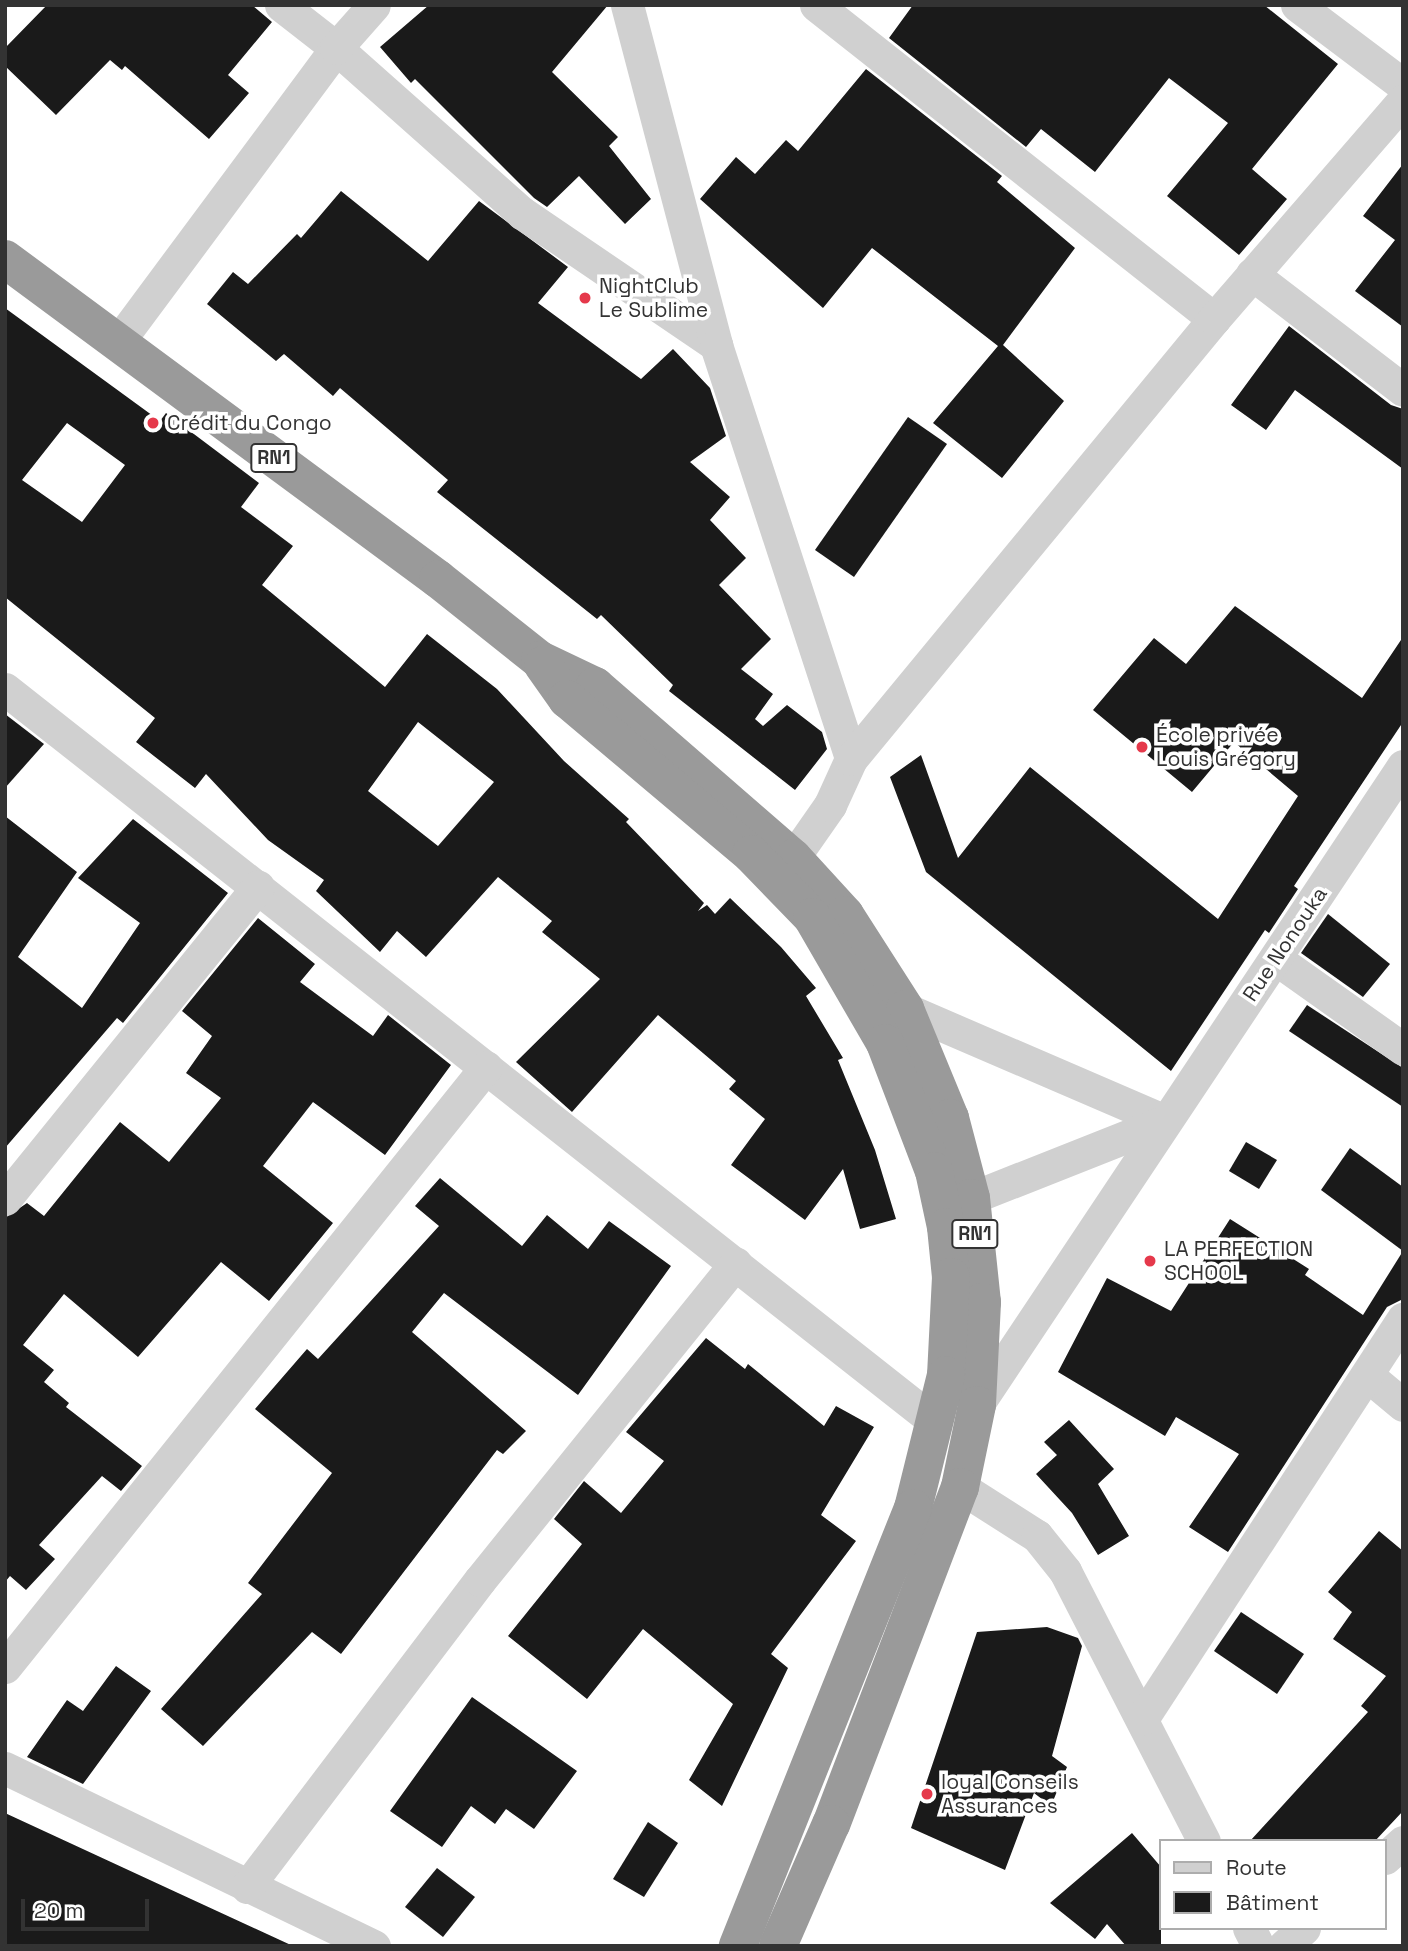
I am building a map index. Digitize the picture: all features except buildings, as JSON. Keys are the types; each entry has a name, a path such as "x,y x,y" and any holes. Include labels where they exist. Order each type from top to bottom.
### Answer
{"highway":[{"name":"RN1","path":"5,259 540,660 595,686 793,858 845,915 905,1009 950,1118 971,1198 982,1302 977,1405 960,1487 831,1824 778,1946"},
{"name":"RN1","path":"540,660 566,699 751,853 812,917 849,974 885,1043 934,1171 946,1227 951,1277 946,1375 913,1508 738,1946"}],"street":[{"path":"281,5 336,48 522,213 716,345"},
{"path":"118,342 336,48 374,5"},
{"path":"627,5 716,345 851,759"},
{"path":"816,5 1214,319"},
{"path":"1297,5 1403,85"},
{"path":"793,858 830,805 851,759 1214,319 1403,101"},
{"path":"1252,274 1403,390"},
{"path":"5,689 935,1422"},
{"name":"Rue Nonouka","path":"977,1405 1403,766"},
{"path":"5,1199 258,887"},
{"path":"1276,960 1403,1049"},
{"path":"905,1009 1165,1121"},
{"path":"5,1667 486,1067"},
{"path":"971,1198 1165,1121"},
{"path":"247,1887 480,1580 736,1263"},
{"path":"1142,1719 1403,1318"},
{"path":"1367,1375 1403,1405"},
{"path":"960,1487 1037,1535 1065,1571 1203,1839"},
{"path":"5,1768 374,1946"},
{"path":"1387,1855 1403,1842"},
{"path":"1250,1930 1258,1946"},
{"path":"1284,1946 1302,1930"}],"place":[{"name":"NightClub Le Sublime","path":"585,298"},
{"name":"Crédit du Congo","path":"153,423"},
{"name":"École privée Louis Grégory","path":"1142,747"},
{"name":"LA PERFECTION SCHOOL","path":"1150,1261"},
{"name":"loyal Conseils Assurances","path":"927,1794"}]}
